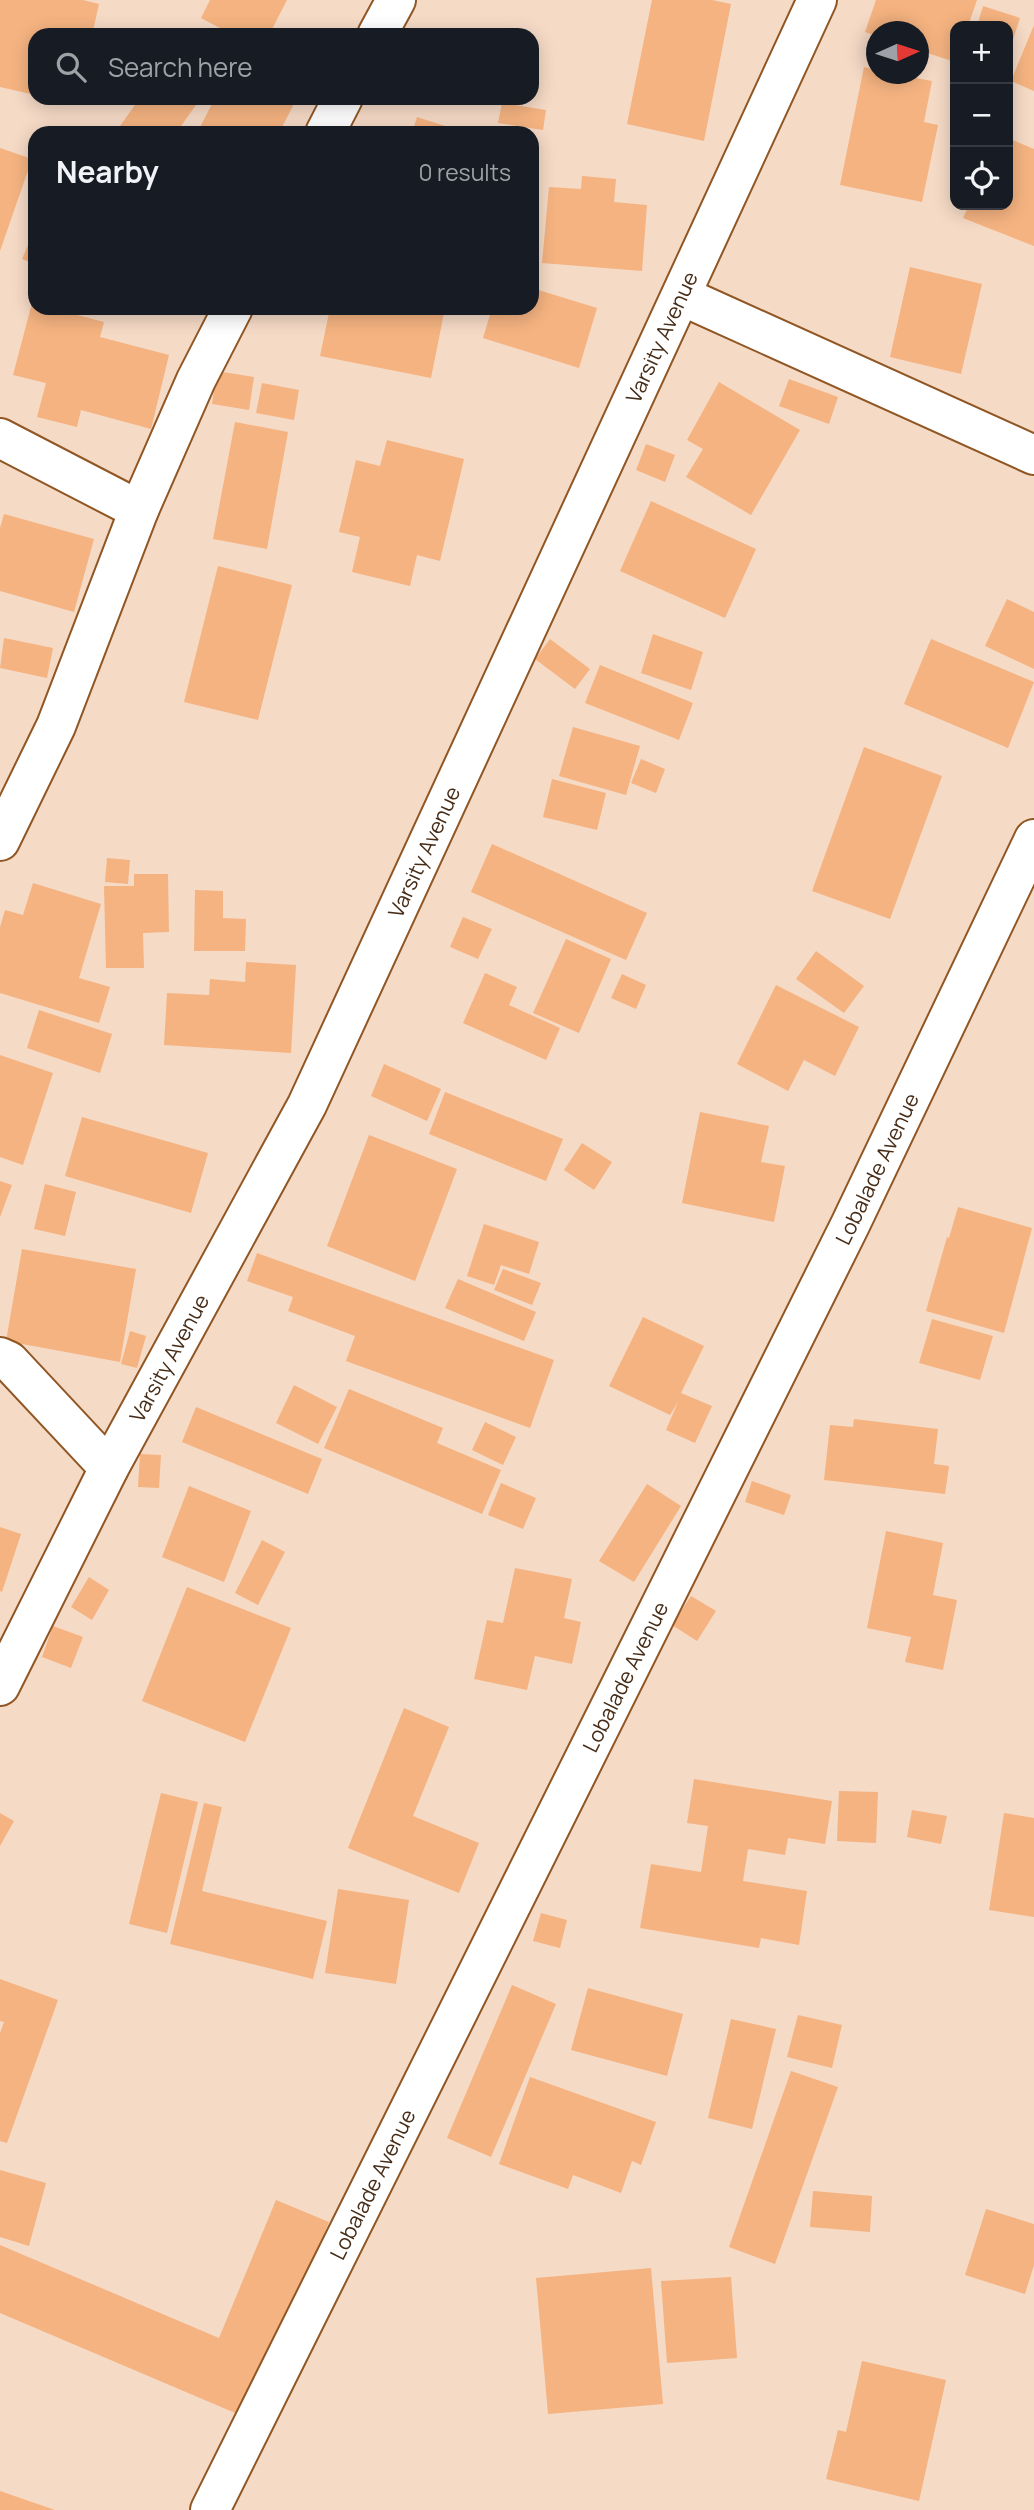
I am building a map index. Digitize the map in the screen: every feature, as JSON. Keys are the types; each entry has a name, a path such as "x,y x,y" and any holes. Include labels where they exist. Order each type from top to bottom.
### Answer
{"street":[{"path":"381,28 396,0"},
{"name":"Varsity Avenue","path":"0,1686 109,1468 307,1105 817,0"},
{"path":"329,126 340,105"},
{"path":"682,296 1034,456"},
{"path":"0,841 56,726 139,510 197,380 230,315"},
{"path":"0,438 139,510"},
{"name":"Lobalade Avenue","path":"211,2510 850,1224 1034,839"},
{"path":"0,1357 9,1362 109,1468"}],"building":[{"path":"0,0 83,0 99,4 94,28 28,28 28,93 0,87"},
{"path":"210,0 287,0 273,28 220,28 201,18"},
{"path":"652,0 712,0 731,4 704,141 627,124"},
{"path":"876,0 977,0 970,21 950,21 950,60 929,54 929,21 869,21"},
{"path":"983,6 1020,18 1013,40 1013,21 978,21"},
{"path":"1034,25 1034,91 1013,82"},
{"path":"864,67 866,84 929,84 929,80 932,81 924,122 938,125 922,202 840,185"},
{"path":"135,105 196,105 181,126 120,126"},
{"path":"211,105 293,105 283,126 201,126"},
{"path":"502,105 546,110 543,130 539,129 539,126 498,123"},
{"path":"417,117 445,126 414,126"},
{"path":"1013,140 1034,149 1034,246 963,218 967,210 1013,210"},
{"path":"0,148 28,158 28,170 0,251"},
{"path":"582,176 616,179 614,202 647,205 642,271 542,263 549,187 581,189"},
{"path":"28,245 28,261 22,259"},
{"path":"910,267 982,284 961,374 890,357"},
{"path":"539,290 597,308 579,368 483,338 490,315 539,315"},
{"path":"29,315 77,315 104,322 100,337 169,355 151,429 81,410 77,427 37,417 46,383 13,375"},
{"path":"329,315 444,315 431,378 320,356"},
{"path":"217,371 254,377 249,410 212,404"},
{"path":"789,379 838,397 829,424 779,406"},
{"path":"719,382 800,430 751,515 686,477 703,449 687,440"},
{"path":"262,383 299,390 294,420 256,413"},
{"path":"235,422 288,432 267,549 213,539"},
{"path":"387,440 464,459 440,561 417,555 410,586 352,572 360,537 339,532 356,460 380,466"},
{"path":"646,444 675,455 665,482 636,470"},
{"path":"651,501 756,549 725,618 620,571"},
{"path":"4,514 94,539 74,612 0,591 0,528"},
{"path":"218,566 292,585 258,720 184,702"},
{"path":"1007,599 1034,612 1034,669 985,646"},
{"path":"653,634 703,652 691,690 641,673"},
{"path":"4,638 53,648 47,678 0,668"},
{"path":"550,639 590,669 575,689 535,659"},
{"path":"931,639 1034,682 1008,748 904,704"},
{"path":"600,665 693,703 679,740 585,703"},
{"path":"573,727 640,746 626,795 559,776"},
{"path":"864,747 942,776 890,919 812,891"},
{"path":"641,759 665,769 656,793 631,783"},
{"path":"552,779 606,793 597,830 543,817"},
{"path":"492,844 647,913 626,960 471,892"},
{"path":"107,858 130,860 128,884 105,882"},
{"path":"134,874 168,874 169,932 143,933 144,968 106,968 104,886 134,886"},
{"path":"33,883 101,904 79,978 110,987 99,1023 0,993 0,927 5,910 23,915"},
{"path":"195,890 223,891 223,918 246,919 245,951 194,951"},
{"path":"463,917 492,929 478,959 450,947"},
{"path":"566,939 611,959 579,1033 533,1013"},
{"path":"816,951 864,986 844,1013 796,979"},
{"path":"246,962 296,965 291,1053 164,1045 167,993 209,995 210,979 245,982"},
{"path":"485,973 517,987 509,1005 560,1028 546,1060 463,1023"},
{"path":"622,974 646,985 636,1009 611,998"},
{"path":"776,985 859,1027 835,1076 804,1060 788,1091 737,1064"},
{"path":"39,1010 112,1034 100,1073 27,1048"},
{"path":"0,1055 53,1073 23,1165 0,1157"},
{"path":"384,1064 441,1089 427,1121 371,1096"},
{"path":"445,1092 563,1139 546,1181 429,1134"},
{"path":"700,1112 769,1126 761,1162 785,1166 774,1222 682,1203"},
{"path":"82,1117 208,1153 191,1213 65,1176"},
{"path":"369,1135 457,1169 415,1281 327,1246"},
{"path":"582,1143 612,1162 594,1190 564,1170"},
{"path":"0,1181 12,1185 0,1217"},
{"path":"45,1184 76,1192 65,1236 34,1229"},
{"path":"958,1207 1032,1228 1004,1333 926,1311"},
{"path":"484,1224 539,1242 529,1274 501,1265 494,1285 467,1276"},
{"path":"22,1249 136,1269 120,1362 6,1341"},
{"path":"257,1253 554,1360 530,1428 346,1361 355,1336 288,1311 293,1297 247,1281"},
{"path":"503,1269 541,1283 532,1305 494,1290"},
{"path":"458,1279 536,1312 524,1341 445,1308"},
{"path":"643,1317 704,1346 681,1393 712,1406 695,1443 666,1430 678,1402 670,1415 609,1386"},
{"path":"932,1319 993,1336 980,1380 919,1363"},
{"path":"130,1331 146,1336 137,1368 121,1364"},
{"path":"294,1385 337,1407 318,1444 276,1423"},
{"path":"349,1389 443,1428 437,1443 501,1470 482,1514 324,1448"},
{"path":"196,1407 322,1459 308,1494 182,1442"},
{"path":"854,1419 938,1429 934,1464 949,1466 945,1494 824,1480 830,1425 853,1427"},
{"path":"485,1422 516,1437 503,1465 472,1450"},
{"path":"140,1454 161,1455 159,1488 138,1487"},
{"path":"752,1481 791,1495 784,1515 745,1502"},
{"path":"501,1483 536,1498 523,1529 488,1515"},
{"path":"647,1484 681,1506 634,1582 599,1561"},
{"path":"189,1486 251,1511 224,1582 162,1557"},
{"path":"0,1527 21,1534 2,1592 0,1591"},
{"path":"886,1531 943,1543 933,1595 957,1600 943,1670 905,1662 911,1637 867,1628"},
{"path":"262,1540 285,1552 258,1605 235,1593"},
{"path":"515,1568 572,1579 564,1618 581,1622 572,1664 535,1656 527,1690 474,1679 487,1620 503,1623"},
{"path":"89,1577 109,1590 92,1620 71,1607"},
{"path":"187,1587 291,1628 245,1742 142,1701"},
{"path":"691,1596 716,1611 697,1641 672,1625"},
{"path":"53,1626 83,1637 71,1668 42,1657"},
{"path":"404,1708 449,1727 413,1816 479,1843 459,1893 348,1848"},
{"path":"694,1779 832,1801 825,1844 788,1838 785,1855 748,1849 743,1881 807,1891 799,1945 761,1938 759,1948 640,1928 651,1864 701,1872 708,1826 687,1823"},
{"path":"839,1791 878,1792 876,1843 837,1841"},
{"path":"161,1793 198,1802 167,1933 129,1924"},
{"path":"204,1803 222,1807 202,1891 327,1921 313,1979 170,1944"},
{"path":"912,1810 947,1816 941,1844 907,1837"},
{"path":"0,1813 14,1821 0,1846"},
{"path":"1004,1813 1034,1818 1034,1917 989,1910"},
{"path":"338,1889 409,1900 396,1984 325,1973"},
{"path":"541,1913 567,1920 560,1948 533,1941"},
{"path":"0,1979 58,2000 7,2143 0,2141 0,2033 4,2022 0,2021"},
{"path":"512,1985 556,2004 491,2157 447,2138"},
{"path":"588,1988 683,2014 667,2076 571,2050"},
{"path":"798,2015 842,2025 832,2068 787,2057"},
{"path":"731,2019 776,2029 752,2129 708,2118"},
{"path":"791,2071 838,2087 775,2264 729,2247"},
{"path":"530,2077 656,2122 641,2165 632,2161 621,2193 573,2175 568,2189 499,2164"},
{"path":"0,2170 46,2183 29,2246 0,2237"},
{"path":"813,2191 872,2196 870,2232 810,2227"},
{"path":"276,2200 329,2222 247,2418 0,2313 0,2245 219,2338"},
{"path":"986,2209 1034,2224 1034,2265 1025,2294 965,2275"},
{"path":"651,2268 663,2404 548,2414 536,2278"},
{"path":"731,2277 737,2358 667,2363 661,2281"},
{"path":"862,2361 946,2380 919,2501 826,2479 838,2430 846,2432"},
{"path":"0,2491 55,2510 0,2510"}]}
